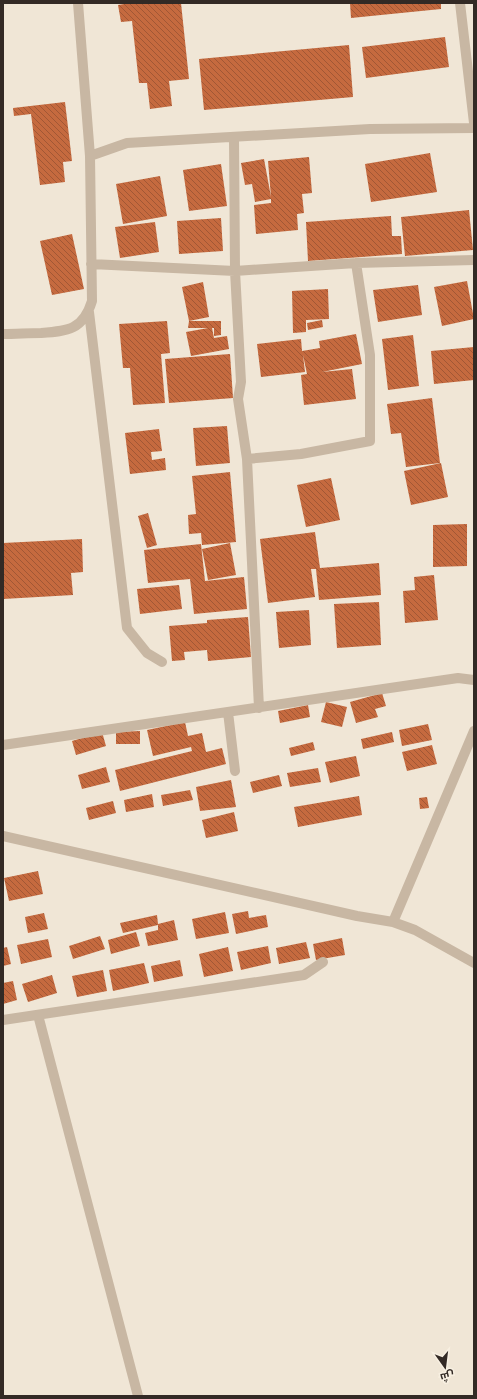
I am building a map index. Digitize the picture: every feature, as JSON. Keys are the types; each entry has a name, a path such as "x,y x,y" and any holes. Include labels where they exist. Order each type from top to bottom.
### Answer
{"street":[{"path":"3,334 66,331 76,327 88,312 92,301 90,156 78,3"},
{"path":"460,3 474,123"},
{"path":"90,156 127,143 370,129 474,128"},
{"path":"234,137 235,271 241,382 238,399 247,459 259,708"},
{"path":"91,264 235,271 356,263 474,260"},
{"path":"247,459 301,454 370,441 370,355 356,263"},
{"path":"88,312 127,628 147,653 162,662"},
{"path":"3,746 458,678 474,680"},
{"path":"228,712 235,771"},
{"path":"393,922 474,731"},
{"path":"3,836 358,916 393,922 415,930 474,963"},
{"path":"3,1020 304,975 323,962"},
{"path":"38,1015 138,1396"}],"building":[{"path":"130,3 181,3 189,79 169,81 172,106 150,109 147,83 139,83 132,21 121,22 118,5"},
{"path":"350,3 441,3 441,9 351,18"},
{"path":"445,37 449,67 366,78 362,47"},
{"path":"349,45 353,97 204,110 199,59"},
{"path":"65,102 72,161 63,162 65,182 40,185 31,114 14,116 13,108"},
{"path":"430,153 437,192 371,202 365,164"},
{"path":"309,157 312,193 302,194 304,213 297,214 298,230 256,234 254,205 271,203 271,199 255,202 252,184 245,185 241,163 264,159 271,197 268,161"},
{"path":"221,164 227,206 189,211 183,170"},
{"path":"160,176 167,216 123,224 116,184"},
{"path":"469,210 473,250 405,256 401,217"},
{"path":"391,216 392,236 401,236 402,254 308,261 306,222"},
{"path":"221,218 223,251 179,254 177,221"},
{"path":"155,222 159,252 120,258 115,227"},
{"path":"72,234 84,289 52,295 40,241"},
{"path":"467,281 474,319 442,326 434,287"},
{"path":"203,282 209,317 189,321 182,287"},
{"path":"418,285 422,315 378,322 373,290"},
{"path":"328,289 329,319 306,320 306,332 293,333 292,291"},
{"path":"322,320 323,327 308,330 307,323"},
{"path":"167,321 170,353 161,354 165,403 133,405 130,368 123,368 119,324"},
{"path":"189,321 221,321 221,335 214,336 214,328 212,328 214,338 227,336 229,349 191,356 186,332 208,328 188,328"},
{"path":"356,334 362,364 322,372 352,369 356,399 304,405 301,375 307,374 303,355 305,372 261,377 257,344 301,339 302,351 320,348 319,341"},
{"path":"413,335 419,386 388,390 382,339"},
{"path":"474,347 474,380 434,384 431,351"},
{"path":"230,354 233,398 169,403 165,359"},
{"path":"432,398 440,463 406,467 401,433 391,434 387,404"},
{"path":"227,426 230,463 196,466 193,428"},
{"path":"159,429 162,451 151,452 152,460 165,458 166,470 130,474 125,433"},
{"path":"441,463 448,497 411,505 404,471"},
{"path":"230,472 236,542 202,545 201,533 189,534 188,515 196,514 192,476"},
{"path":"331,478 340,520 306,527 297,485"},
{"path":"148,513 157,545 147,548 138,516"},
{"path":"467,524 467,566 433,567 433,525"},
{"path":"315,532 320,568 379,563 381,595 319,600 316,569 311,569 315,597 268,603 260,539"},
{"path":"82,539 83,572 71,573 73,595 3,599 3,543"},
{"path":"230,543 236,575 208,580 202,549"},
{"path":"201,544 205,581 244,577 247,609 194,614 190,579 148,583 144,550"},
{"path":"434,575 438,620 405,623 403,591 415,590 414,577"},
{"path":"179,585 182,609 140,614 137,589"},
{"path":"379,602 381,645 337,648 334,604"},
{"path":"309,610 311,645 279,648 276,612"},
{"path":"248,617 251,657 208,661 207,650 184,652 185,660 172,661 169,626 207,623 207,620"},
{"path":"382,693 386,706 375,709 378,717 356,723 350,702"},
{"path":"326,702 347,707 342,727 321,722"},
{"path":"308,705 310,717 280,723 278,711"},
{"path":"185,722 188,736 202,733 206,752 222,748 226,764 120,791 115,770 192,751 191,747 153,756 147,730"},
{"path":"428,724 432,740 402,746 399,730"},
{"path":"140,731 140,744 116,744 116,732"},
{"path":"102,732 106,746 76,755 72,741"},
{"path":"392,732 394,742 363,749 361,739"},
{"path":"313,742 315,750 291,756 289,748"},
{"path":"432,745 437,764 407,771 402,752"},
{"path":"356,756 360,776 330,783 325,762"},
{"path":"106,767 110,782 82,789 78,775"},
{"path":"318,768 321,782 290,787 287,773"},
{"path":"279,775 282,786 253,793 250,782"},
{"path":"231,780 236,807 200,811 196,787"},
{"path":"190,790 193,800 163,806 161,795"},
{"path":"152,794 154,807 126,812 124,800"},
{"path":"359,796 362,815 298,827 294,807"},
{"path":"427,797 429,808 420,809 419,798"},
{"path":"113,801 116,813 89,820 86,808"},
{"path":"234,812 238,831 206,838 202,820"},
{"path":"38,871 43,894 9,901 4,878"},
{"path":"248,911 249,918 266,915 268,927 236,934 232,914"},
{"path":"225,912 229,933 196,939 192,919"},
{"path":"44,913 48,929 28,933 25,917"},
{"path":"157,915 158,924 174,920 178,940 148,946 145,933 158,930 158,925 123,933 120,923"},
{"path":"136,932 140,946 111,954 108,940"},
{"path":"100,936 105,949 73,959 69,946"},
{"path":"342,938 345,955 316,960 313,944"},
{"path":"48,939 52,957 21,964 17,945"},
{"path":"306,942 310,958 279,964 276,948"},
{"path":"268,946 271,963 241,970 237,952"},
{"path":"7,947 11,964 3,966 3,948"},
{"path":"228,947 233,971 204,977 199,954"},
{"path":"180,960 183,976 154,982 151,966"},
{"path":"144,963 149,983 113,991 109,970"},
{"path":"103,970 107,991 77,997 72,976"},
{"path":"52,975 57,993 28,1002 22,984"},
{"path":"13,981 17,1000 3,1004 3,983"}]}
